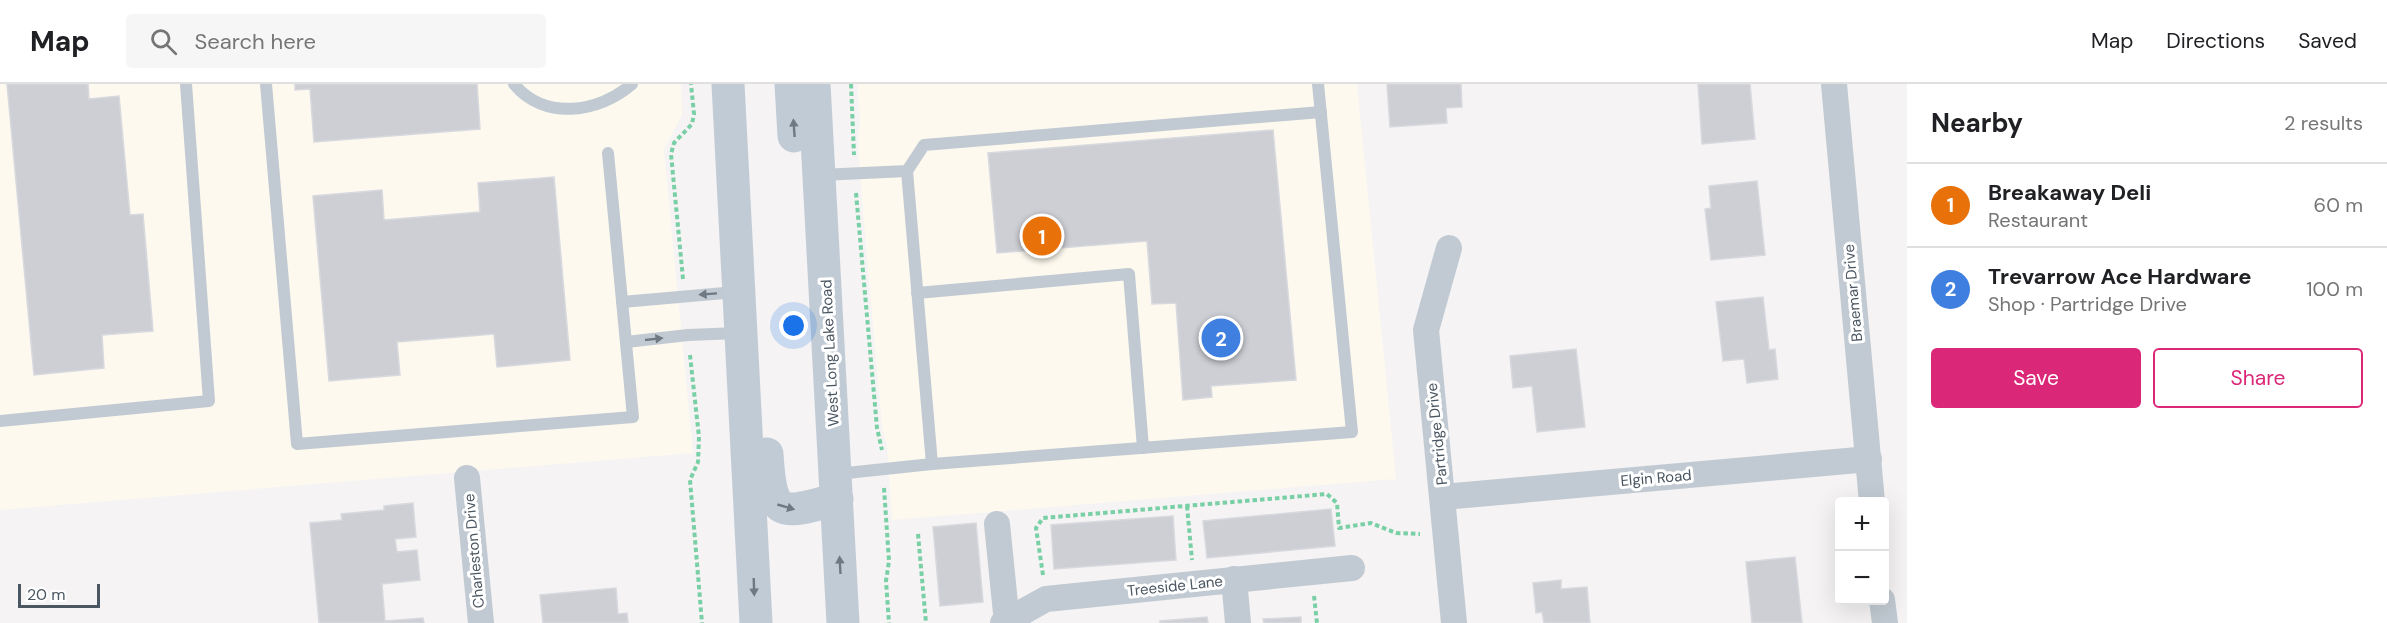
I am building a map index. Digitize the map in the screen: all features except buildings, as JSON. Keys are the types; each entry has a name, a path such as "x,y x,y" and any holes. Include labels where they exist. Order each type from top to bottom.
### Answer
{"main road":[{"path":"729,84 737,292 756,623"},
{"path":"729,84 749,130 769,489 777,504 790,510 804,509 836,487"},
{"path":"791,84 797,177 802,206 826,287"},
{"name":"West Long Lake Road","path":"814,84 843,623"}],"street":[{"name":"Braemar Drive","path":"1834,84 1872,497"},
{"name":"Partridge Drive","path":"1449,248 1426,330 1454,623"},
{"name":"Elgin Road","path":"1443,497 1869,459"},
{"name":"Charleston Drive","path":"467,478 480,623"},
{"path":"997,524 1006,623"},
{"name":"Treeside Lane","path":"1006,623 1028,608 1046,600 1352,568"},
{"path":"1234,579 1238,623"},
{"path":"1883,605 1885,623"}],"lane":[{"path":"0,421 209,401 186,84"},
{"path":"266,84 297,444 633,417 608,153"},
{"path":"514,84 528,99 544,106 579,111 605,100 632,84"},
{"path":"836,487 932,464 1352,432 1318,84"},
{"path":"932,464 907,171 924,145 1321,112"},
{"path":"819,175 907,171"},
{"path":"917,293 1129,274 1143,448"},
{"path":"622,302 737,292"},
{"path":"626,342 688,335 740,333"}],"path":[{"path":"683,283 671,154 674,143 692,124 694,114 691,84"},
{"path":"851,84 854,159"},
{"path":"856,193 877,428 882,453"},
{"path":"690,347 699,437 698,462 690,480 702,623"},
{"path":"884,484 889,561 886,581 889,623"},
{"path":"1043,582 1036,528 1043,518 1328,494 1337,503 1339,528 1371,524 1396,533 1426,534"},
{"path":"1187,506 1192,570"},
{"path":"918,534 926,623"},
{"path":"1314,596 1317,623"}],"shaded area":[{"path":"0,84 681,84 682,115 664,150 693,453 0,510"},
{"path":"857,84 1357,84 1396,479 892,520 887,445 882,428 862,200"}],"place":[{"name":"Breakaway Deli","path":"1042,236"},
{"name":"Trevarrow Ace Hardware","path":"1221,338"}]}
